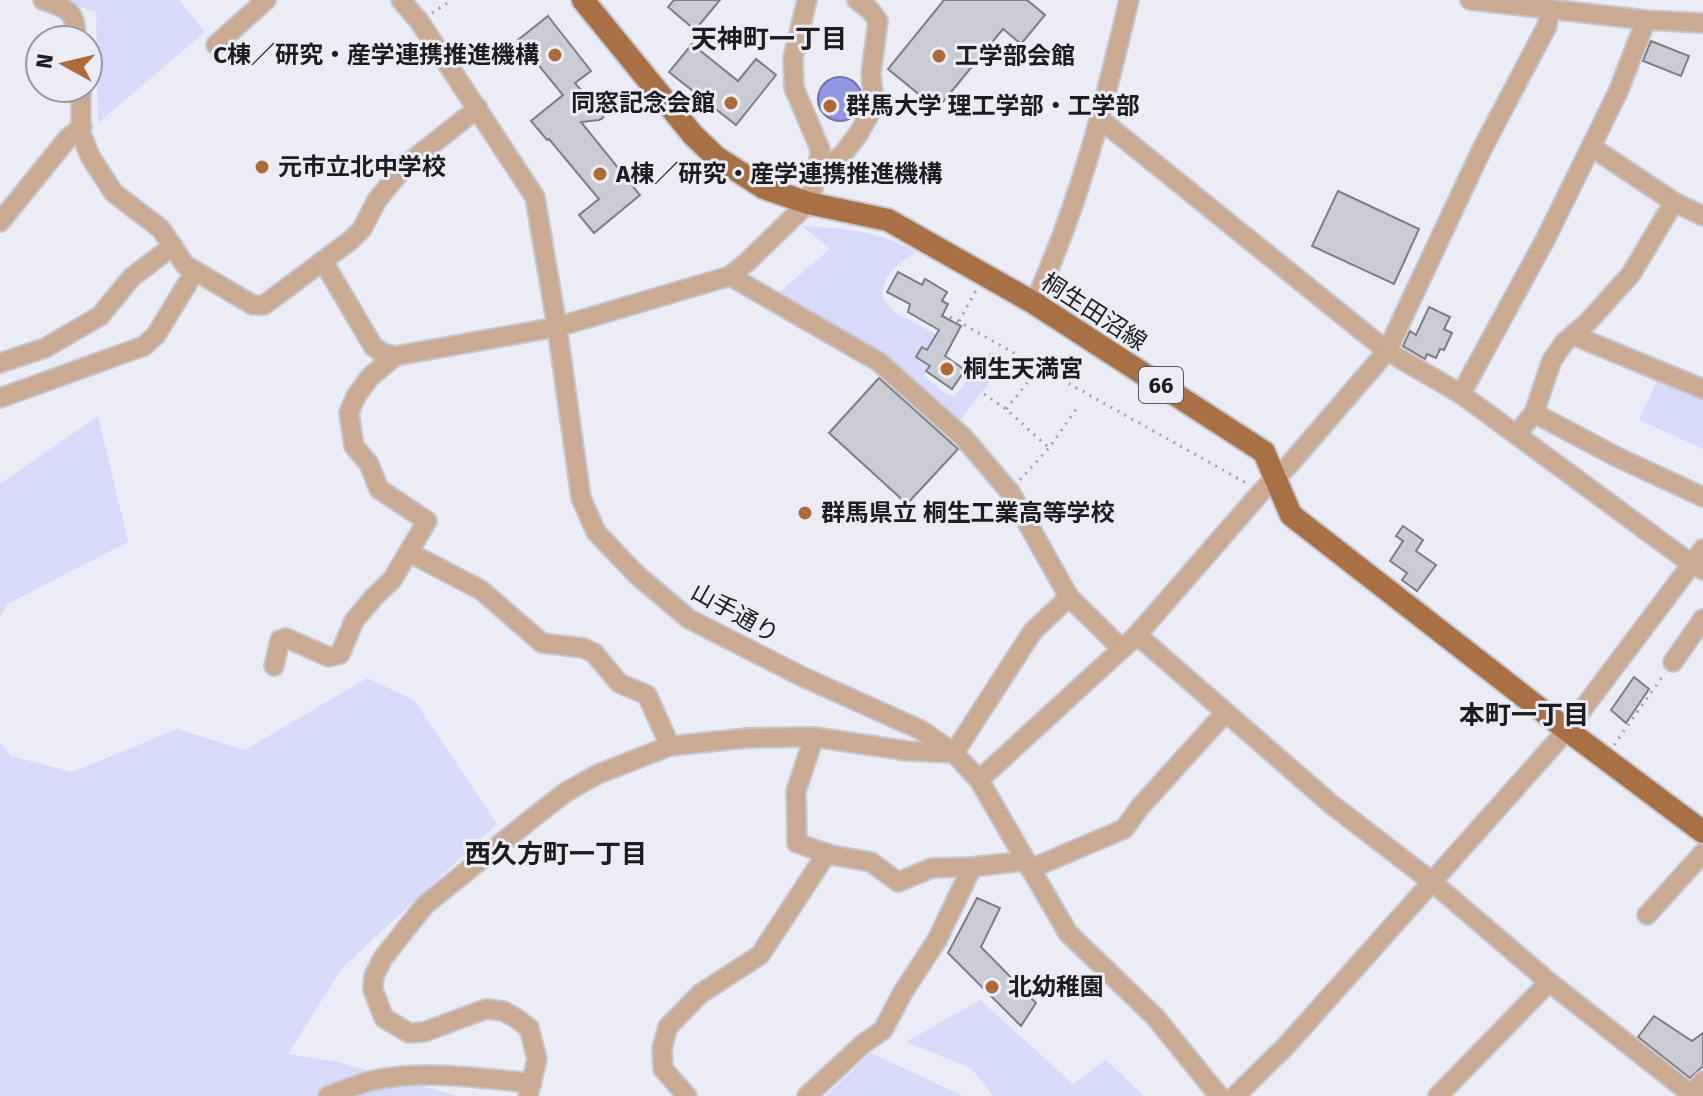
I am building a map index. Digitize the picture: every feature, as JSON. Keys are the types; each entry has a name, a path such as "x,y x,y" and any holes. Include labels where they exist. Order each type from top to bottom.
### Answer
{"main road":[{"name":"桐生田沼線","path":"583,0 693,135 716,157 764,188 808,203 888,220 1034,303 1264,452 1268,484 1291,515 1703,832"}],"street":[{"path":"43,0 64,7 73,16 74,24"},
{"path":"216,45 266,0"},
{"name":"山手通り","path":"401,0 419,21 535,197 581,498 596,532 637,575 689,619 803,677 921,730 954,753 979,780 1068,933 1156,1018 1219,1096"},
{"path":"323,261 373,346 382,353 395,356 557,327 730,276 808,203 818,173 820,149 794,88 793,58 807,0"},
{"path":"818,173 843,154 874,106 871,73 878,21 857,0"},
{"path":"1034,303 1074,206 1101,120 1129,0"},
{"path":"1470,0 1516,2 1646,20 1703,23"},
{"path":"979,780 1137,635 1387,351 1482,149 1547,26 1550,9"},
{"path":"1461,394 1545,240 1618,92 1646,20"},
{"path":"81,104 81,134 91,158 114,193 161,229 185,265 253,305 264,305 362,229 377,200 406,165 478,108"},
{"path":"1101,120 1387,351 1461,394 1700,562 1567,730 1286,1046 1235,1096"},
{"path":"0,222 68,138 82,127"},
{"path":"1592,144 1599,152 1674,202 1703,216"},
{"path":"1517,434 1534,413 1552,360 1564,343 1631,274 1674,202"},
{"path":"0,363 45,348 100,316 132,277 173,246"},
{"path":"0,398 144,346 156,335 195,271"},
{"path":"730,276 879,362 963,437 1010,492 1069,597 1122,649"},
{"path":"1575,333 1580,338 1703,389"},
{"path":"274,666 280,640 286,638 329,657 340,654 354,621 392,580 427,521 379,489 369,464 354,446 349,413 356,396 370,377 395,356"},
{"path":"1534,413 1617,457 1703,497"},
{"path":"410,553 481,590 542,643 583,648 594,653 619,683 647,695 670,746"},
{"path":"328,1096 368,1082 418,1075 530,1089 537,1059 529,1028 516,1018 503,1011 486,1009 424,1032 409,1033 384,1018 373,990 374,976 383,958 425,905 566,792 598,774 670,746 720,740 814,737 908,751 954,753 1033,631 1069,597"},
{"path":"1673,662 1703,619"},
{"path":"1137,635 1331,804 1431,881 1549,982 1695,1090"},
{"path":"814,737 796,791 797,843 871,862 898,882 932,868 1027,865 1124,829 1225,713"},
{"path":"687,1096 663,1069 662,1048 668,1027 700,994 760,955 827,853"},
{"path":"1647,915 1703,853"},
{"path":"807,1096 863,1044 883,1030 903,992 937,940 972,867"},
{"path":"1438,1096 1549,982"}],"path":[{"path":"419,21 452,0"},
{"path":"958,322 985,276"},
{"path":"950,317 1268,484"},
{"path":"1006,409 1032,377"},
{"path":"984,394 1006,409 1049,448"},
{"path":"1010,492 1049,448 1077,408"},
{"path":"1605,758 1673,662"}],"shaded area":[{"path":"60,0 179,0 205,32 98,123 98,104 104,104 104,24 96,24 96,12"},
{"path":"802,226 860,232 888,239 916,252 893,270 882,296 894,312 945,339 924,376 947,395 955,396 990,352 1006,361 957,424 776,295 830,249"},
{"path":"1658,380 1703,400 1703,449 1639,420"},
{"path":"98,416 128,542 9,603 0,616 0,484"},
{"path":"367,678 414,700 497,824 342,968 288,1054 338,1062 457,1096 0,1096 0,742 11,756 72,772 177,729 245,750"},
{"path":"980,1000 1073,1084 1106,1060 1144,1096 993,1096 971,1068 906,1042"},
{"path":"871,1053 963,1096 826,1096"}],"water":[{"path":"840,77 856,83 862,99 856,115 840,121 824,115 818,99 824,83"}],"building":[{"path":"674,0 720,0 695,30 668,7"},
{"name":"工学部会館","path":"944,0 1027,0 1045,15 1021,44 1003,29 937,109 888,69"},
{"path":"548,16 591,71 575,83 592,103 600,103 605,109 603,118 581,122 640,195 594,233 579,215 599,199 531,121 563,95 518,40"},
{"path":"1651,41 1689,56 1681,76 1643,61"},
{"name":"同窓記念会館","path":"692,44 738,81 756,59 776,75 736,125 669,72"},
{"path":"1338,191 1419,229 1394,284 1312,246"},
{"path":"898,272 922,285 925,279 947,292 942,301 948,304 942,316 961,326 945,356 965,370 952,389 926,371 930,366 916,357 922,347 927,350 939,330 908,312 910,304 887,292"},
{"path":"1429,307 1450,317 1444,329 1452,333 1444,350 1440,349 1436,358 1427,354 1425,359 1403,346 1410,331 1416,335"},
{"path":"879,378 958,449 907,504 829,433"},
{"path":"1403,526 1423,540 1416,551 1436,565 1417,591 1402,580 1407,573 1390,561 1403,541 1396,536"},
{"path":"1634,677 1649,689 1626,723 1611,710"},
{"path":"977,898 1000,908 981,947 1036,1003 1021,1026 948,953"},
{"path":"1654,1016 1692,1041 1703,1033 1703,1066 1690,1078 1638,1037"}],"place":[{"name":"C棟／研究・産学連携推進機構","path":"555,55"},
{"name":"工学部会館","path":"939,56"},
{"name":"同窓記念会館","path":"731,103"},
{"name":"群馬大学 理工学部・工学部","path":"830,106"},
{"name":"元市立北中学校","path":"262,167"},
{"name":"A棟／研究・産学連携推進機構","path":"600,174"},
{"name":"桐生天満宮","path":"947,369"},
{"name":"群馬県立 桐生工業高等学校","path":"805,513"},
{"name":"北幼稚園","path":"992,987"}],"district":[{"name":"天神町一丁目","path":"769,39"},
{"name":"本町一丁目","path":"1524,715"},
{"name":"西久方町一丁目","path":"556,854"}]}
